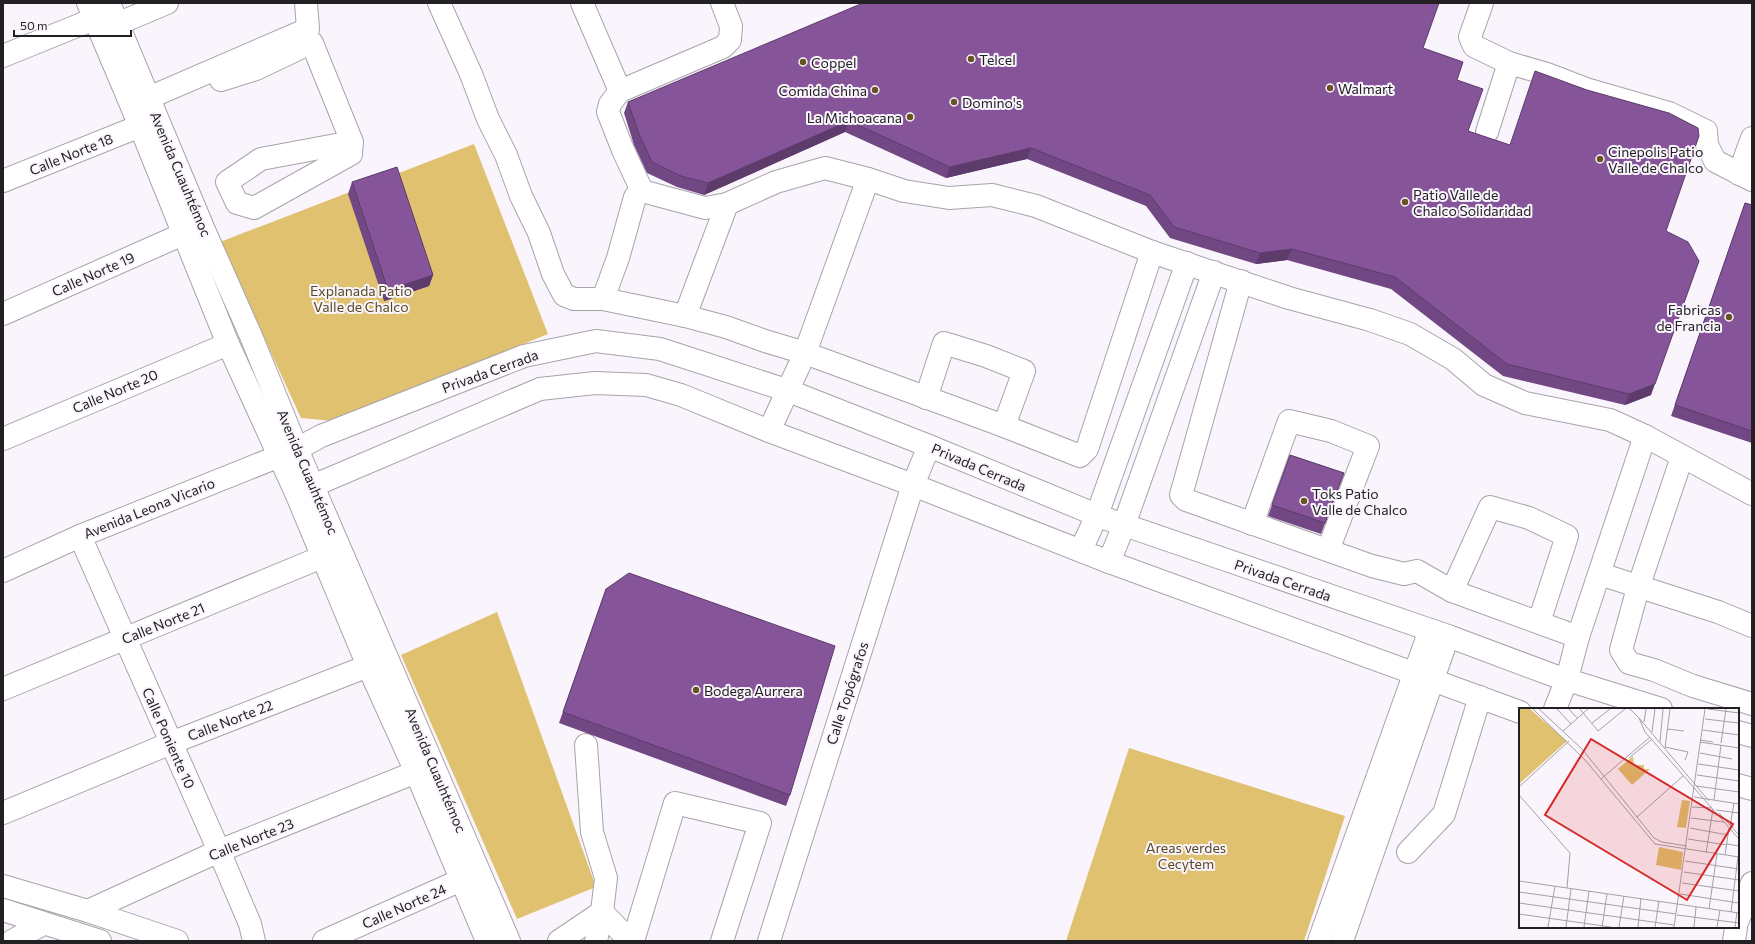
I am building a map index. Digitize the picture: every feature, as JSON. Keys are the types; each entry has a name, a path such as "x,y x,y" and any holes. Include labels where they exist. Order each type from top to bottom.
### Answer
{"street":[{"name":"Avenida Cuauhtémoc","path":"109,3 117,24 140,101 140,126 183,234 228,344 288,452"},
{"path":"117,24 144,8 167,3"},
{"path":"306,3 310,36 352,142 351,154 254,208 237,203 227,182 261,159 352,142"},
{"path":"439,3 471,74 488,119 506,155 521,196 539,234 553,274 564,295 574,299 603,299 685,316 726,327 805,353 1004,426 1080,456 1087,449 1152,252"},
{"path":"582,3 620,91"},
{"path":"722,3 731,26 730,40 723,48 620,91 610,104 608,112 623,150 642,190 705,208 727,204 776,182 825,168 868,179 904,191 949,198 992,195 1036,206 1152,252 1289,298 1370,320 1410,334 1453,360 1484,385 1525,403 1610,420 1645,436 1752,494"},
{"path":"1482,3 1470,37 1474,46 1509,63 1547,74 1586,89 1669,113 1706,130 1707,146 1715,161 1745,177 1752,138"},
{"name":"Avenida Cuauhtémoc","path":"91,11 140,101 304,489 509,941"},
{"path":"3,56 91,11"},
{"path":"140,101 186,81 253,61 310,36"},
{"path":"1487,132 1509,63"},
{"name":"Calle Norte 18","path":"3,181 140,126"},
{"path":"769,431 805,353 868,179"},
{"path":"603,299 618,258 635,197 642,190"},
{"path":"685,316 727,204"},
{"name":"Calle Norte 19","path":"3,314 183,234"},
{"path":"1081,550 1097,516 1188,263"},
{"path":"1109,562 1124,525 1214,272"},
{"path":"1241,281 1181,495 1186,500 1372,566 1404,574 1417,571 1452,591 1578,637"},
{"name":"Privada Cerrada","path":"288,452 321,436 524,356 596,341 660,349 788,391 929,446 1097,516 1439,633 1567,680 1658,708"},
{"path":"926,398 944,343 986,356 1024,371 1004,426"},
{"name":"Calle Norte 20","path":"3,439 228,344"},
{"path":"304,489 540,389 595,382 646,385 681,395 769,431 914,484 1109,562 1519,712"},
{"path":"1252,524 1289,421 1331,431 1368,446 1328,550"},
{"path":"1555,708 1567,680 1578,637 1645,436"},
{"name":"Calle Topógrafos","path":"769,941 914,484 929,446"},
{"name":"Avenida Leona Vicario","path":"3,571 80,536 288,452"},
{"path":"1682,457 1638,588 1620,650 1628,663 1654,670 1693,686 1752,704"},
{"name":"Avenida Cuauhtémoc","path":"304,489 322,557 368,666 416,772 487,941"},
{"path":"1452,591 1490,507 1529,518 1567,536 1539,622"},
{"name":"Calle Poniente 10","path":"80,536 219,851 250,924 254,941"},
{"name":"Calle Norte 21","path":"3,689 322,557"},
{"path":"1600,574 1638,588 1718,612 1752,626"},
{"path":"1342,941 1439,633"},
{"name":"Calle Norte 22","path":"3,813 171,743 368,666"},
{"path":"1319,941 1424,677"},
{"path":"1408,852 1444,814 1480,697"},
{"path":"1739,732 1752,736"},
{"path":"586,746 592,832 606,878 602,912 596,941"},
{"name":"Calle Norte 23","path":"88,911 219,851 416,772"},
{"path":"1739,785 1752,789"},
{"path":"602,912 631,941 675,803 760,823 722,941"},
{"name":"Calle Norte 24","path":"324,941 462,880"},
{"path":"1739,917 1752,883"},
{"path":"4,885 177,941"},
{"path":"8,911 43,924 100,941"},
{"path":"8,911 18,940 43,924"},
{"path":"559,941 602,912"},
{"path":"1739,921 1752,929"},
{"path":"1734,941 1736,928"}],"green space":[{"name":"Explanada Patio Valle de Chalco","path":"474,144 548,334 334,421 301,418 220,242"},
{"path":"497,612 596,887 517,919 401,655"},
{"name":"Areas verdes Cecytem","path":"1129,748 1345,816 1304,941 1066,941"}],"building":[{"name":"Patio Valle de Chalco Solidaridad","path":"863,3 1439,3 1423,48 1463,62 1457,80 1483,89 1468,131 1510,145 1535,71 1587,90 1669,113 1698,128 1699,136 1666,231 1688,242 1699,261 1655,384 1629,394 1507,364 1395,277 1292,249 1260,253 1174,227 1150,195 1031,148 950,167 849,121 708,183 681,176 652,162 639,134 628,102"},
{"path":"397,167 433,275 388,290 352,182"},
{"name":"Fabricas de Francia","path":"1745,203 1752,205 1752,431 1675,405"},
{"name":"Toks Patio Valle de Chalco","path":"1290,455 1344,473 1325,523 1272,505"},
{"name":"Bodega Aurrera","path":"629,573 835,646 790,795 563,712 606,589"}],"place":[{"name":"Telcel","path":"971,59"},
{"name":"Coppel","path":"803,62"},
{"name":"Walmart","path":"1330,88"},
{"name":"Comida China","path":"875,90"},
{"name":"Domino's","path":"954,102"},
{"name":"La Michoacana","path":"910,117"},
{"name":"Cinepolis Patio Valle de Chalco","path":"1600,159"},
{"name":"Patio Valle de Chalco Solidaridad","path":"1405,202"},
{"name":"Fabricas de Francia","path":"1729,317"},
{"name":"Toks Patio Valle de Chalco","path":"1304,501"},
{"name":"Bodega Aurrera","path":"696,690"}]}
